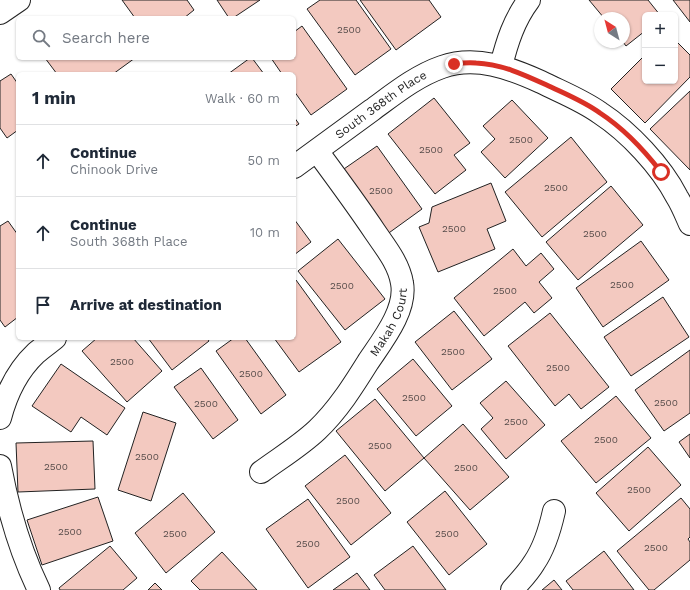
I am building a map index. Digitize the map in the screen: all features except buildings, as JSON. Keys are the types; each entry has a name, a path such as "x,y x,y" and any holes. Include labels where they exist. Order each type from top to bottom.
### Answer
{"street":[{"path":"0,13 18,0"},
{"path":"501,66 514,25 529,0"},
{"name":"South 368th Place","path":"296,166 393,95 422,76 454,64 476,62 501,66 534,79 584,103 600,113 619,128 651,159 677,197 690,224"},
{"name":"Makah Court","path":"261,472 307,439 336,409 349,392 389,330 402,298 402,283 393,260 369,222 317,151"},
{"path":"0,418 10,390 21,371 36,353 52,340"},
{"path":"0,466 9,507 26,563 39,590"},
{"path":"512,590 534,563 544,545 551,528 554,511"}],"route":[{"path":"454,64 476,62 501,66 534,79 584,103 619,128 651,159 661,172"}]}
